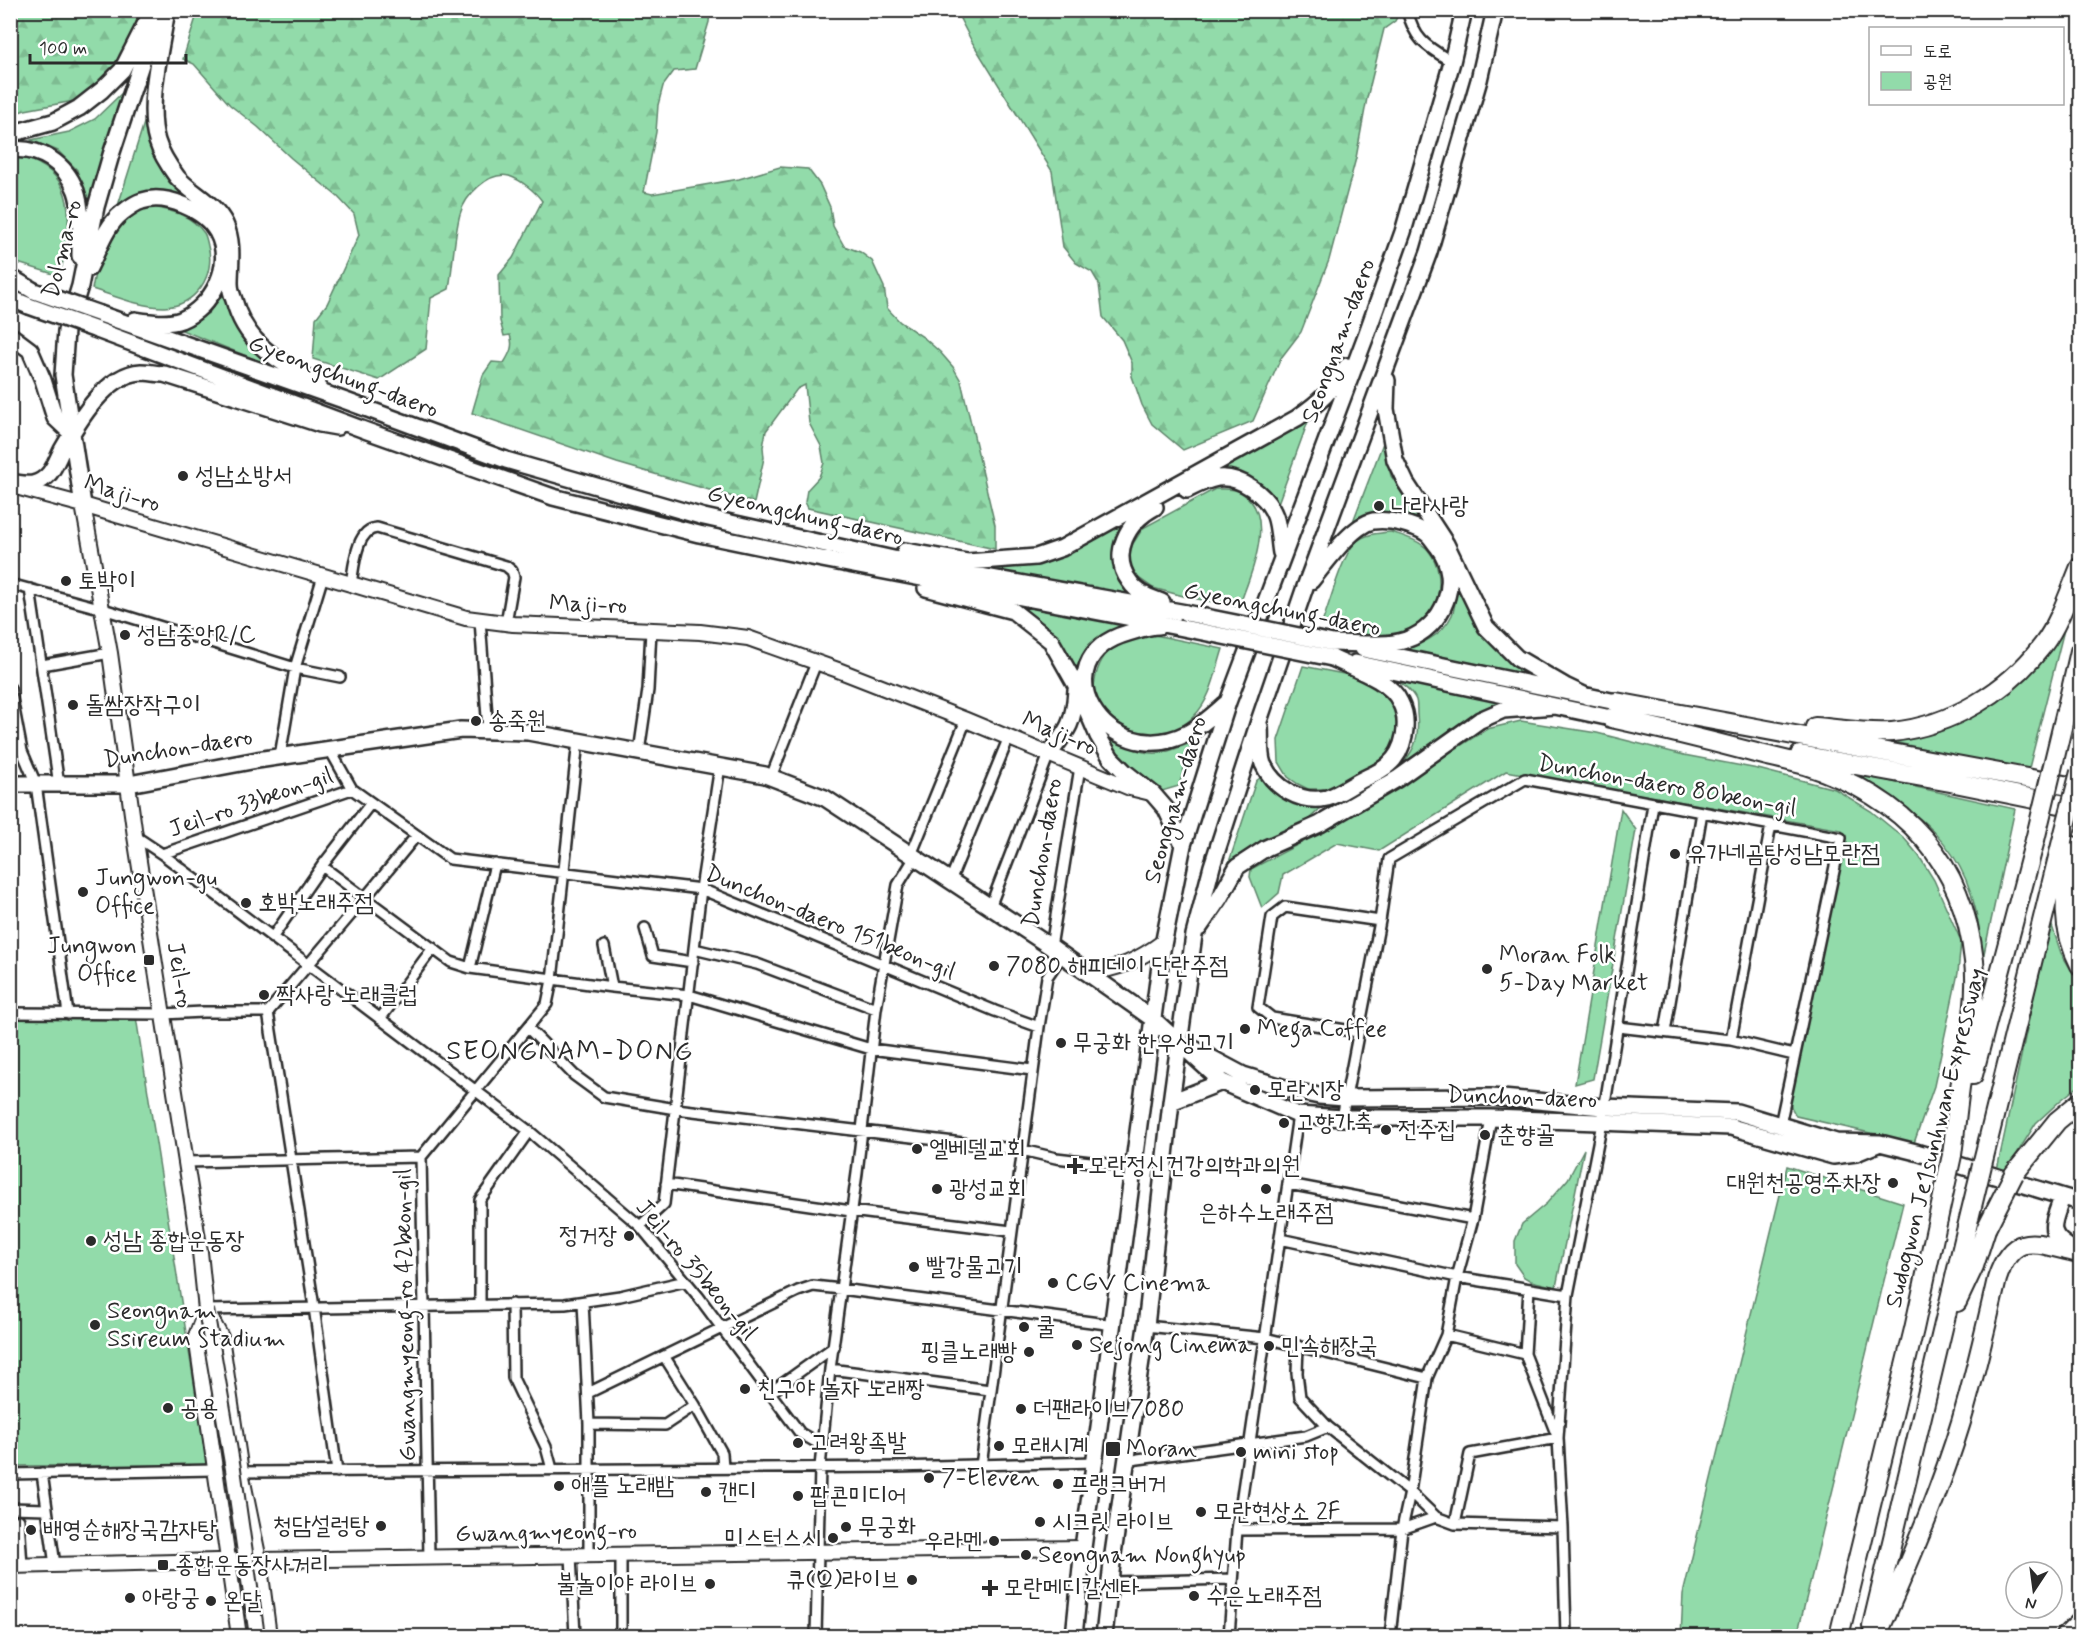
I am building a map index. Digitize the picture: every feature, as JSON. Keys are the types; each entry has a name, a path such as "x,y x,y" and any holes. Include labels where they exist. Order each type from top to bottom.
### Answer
{"highway":[{"path":"1613,710 1890,732 1925,726 1947,718 1986,698 2018,673 2044,644 2080,567"},
{"name":"Sudogwon Je1sunhwan Expressway","path":"1839,1636 1914,1329 1952,1155 2035,840 2080,651"},
{"path":"1613,710 1686,735 1806,766 1853,785 1890,806 1917,829 1939,857 1954,883 1966,916 1975,963 1974,1008 1960,1089 1952,1155"},
{"path":"1698,718 2080,788"},
{"path":"1686,735 1950,782 2080,808"},
{"path":"2080,772 2067,843 2064,905 2069,938 2080,965"},
{"path":"1870,1636 1941,1336 1977,1228 1982,1165 2067,843 2080,802"},
{"path":"1977,1228 2014,1174 2057,1121 2080,1102"},
{"path":"1877,1636 1939,1487 1954,1443 2003,1264 2014,1249 2033,1242 2080,1253"},
{"path":"2066,1636 2080,1622"}],"main road":[{"path":"10,134 53,122 79,108 102,90 122,70 152,10"},
{"name":"Dolma-ro","path":"83,505 63,375 66,331 80,286 96,207 111,155 159,10"},
{"path":"167,10 154,99 157,141 168,166 183,184 206,200 225,224 232,257 229,285 237,313 252,339 274,357 346,401"},
{"name":"Seongnam-daero","path":"1074,1636 1083,1548 1163,942 1183,845 1228,702 1403,232 1452,62 1464,10"},
{"path":"1104,1636 1146,1326 1171,1102 1194,935 1212,866 1305,587 1429,252 1479,80 1494,10"},
{"path":"10,150 19,149 44,154 63,168 76,192 80,214 80,286"},
{"path":"80,286 108,231 120,214 141,201 160,199 181,203 201,215 217,232 224,255 220,276 213,294 199,311 179,321 97,321"},
{"path":"10,279 32,298"},
{"name":"Gyeongchung-daero","path":"10,298 32,298 346,401 506,460 704,517 925,566 1186,613 1554,706 1613,710"},
{"name":"Gyeongchung-daero","path":"97,321 367,431 553,497 699,534 801,555 1178,627 1333,650 1588,697 1613,710"},
{"path":"704,517 968,562 1036,557 1062,548 1297,418 1321,401 1337,382 1367,333"},
{"path":"10,335 30,350 43,380 55,418 72,434"},
{"path":"1387,368 1386,409 1395,460 1406,483 1446,544 1486,627 1517,658 1588,697"},
{"path":"10,484 33,484 47,477 72,434 103,391 121,378 140,372 165,374 320,424 367,431"},
{"path":"1186,613 1144,595 1130,583 1123,567 1121,550 1128,532 1142,514 1203,482 1219,478 1238,480 1256,491 1275,516 1281,556"},
{"name":"Maji-ro","path":"10,484 466,618 506,623 700,632 747,638 966,720 1130,788 1153,794"},
{"name":"Jeil-ro","path":"83,505 110,653 135,836 257,1636"},
{"path":"1305,587 1358,529 1373,521 1393,521 1412,526 1428,534 1443,554 1449,575 1448,596 1441,614 1429,628 1403,641 1333,650"},
{"path":"801,555 1013,611 1051,641 1077,687 1098,736 1111,758 1153,794 1166,809 1183,845"},
{"path":"1178,627 1151,626 1116,636 1101,647 1089,662 1084,682 1088,699 1097,717 1111,729 1144,743 1166,740 1193,730 1228,702"},
{"path":"1259,721 1263,762 1285,790 1297,796 1312,799 1329,797 1388,766 1400,750 1404,733 1404,718 1400,701 1388,685 1333,650"},
{"path":"1049,754 1071,724 1075,711 1077,687"},
{"path":"1194,935 1219,899 1237,867 1266,848 1320,824 1397,779 1480,720 1503,710 1554,706"},
{"name":"Dunchon-daero","path":"10,781 14,784 129,784 329,748 461,730 528,732 720,766 771,777 825,798 1057,951 1153,1019 1221,1082 1298,1115 1342,1118 1491,1118 1737,1112 1836,1142 1880,1143 1916,1152 2062,1197"},
{"path":"1087,972 1105,972 1119,968 1163,942"},
{"name":"Dunchon-daero","path":"1180,1042 1243,1075 1319,1096 1345,1098 1491,1097 1603,1115 1731,1127 1833,1155 1857,1153 1880,1143"},
{"path":"1171,1102 1221,1082"},
{"path":"2080,1202 2062,1197 2053,1226 2053,1234 2058,1240 2080,1253"},
{"path":"206,1310 196,1336 239,1636"},
{"path":"206,1310 221,1337 241,1472 259,1560 269,1636"},
{"name":"Gwangmyeong-ro","path":"16,1566 229,1560 1083,1548"}],"street":[{"path":"1407,10 1411,26 1418,39 1452,62"},
{"path":"351,584 360,541 364,533 371,528 377,528 506,566 512,571 514,577 506,623"},
{"name":"Dunchon-daero","path":"280,756 295,668 323,576"},
{"path":"10,584 103,609 295,668 340,677"},
{"path":"30,589 59,785"},
{"path":"480,620 488,731"},
{"path":"639,752 648,690 651,630"},
{"path":"42,665 110,653"},
{"path":"771,777 816,663"},
{"path":"10,688 22,751 36,784 68,1014"},
{"path":"816,1636 822,1445 830,1369 863,1131 876,1009 898,885 913,856 966,720"},
{"path":"950,881 1009,737"},
{"name":"Gwangmyeong-ro 42beon-gil","path":"429,1557 421,1157 529,1029 547,1004 552,980 578,741"},
{"name":"Dunchon-daero 151beon-gil","path":"329,748 352,789 450,859 701,888 995,1011 1039,1027"},
{"name":"Dunchon-daero","path":"990,907 1049,754"},
{"path":"640,1226 664,1204 701,888 720,766"},
{"name":"Dunchon-daero","path":"1057,951 1080,767"},
{"name":"Dunchon-daero 80beon-gil","path":"1342,1118 1380,921 1389,859 1525,779 1841,838 1794,1055"},
{"name":"Jeil-ro 33beon-gil","path":"162,854 352,789"},
{"path":"272,939 322,866 371,803"},
{"path":"1566,1636 1558,1438 1568,1295 1603,1115 1653,804"},
{"path":"1665,1032 1702,812"},
{"path":"1731,1040 1771,825"},
{"name":"Jeil-ro 35beon-gil","path":"135,836 529,1131 640,1226 686,1281 801,1433 822,1445"},
{"path":"337,1472 268,1012 416,836"},
{"path":"470,968 495,864"},
{"path":"322,866 451,962 470,968 689,996 871,1049 1032,1070"},
{"path":"1358,1032 1272,1018 1258,1007 1272,917 1286,907 1380,921"},
{"path":"645,928 653,956 693,962"},
{"path":"604,946 612,987"},
{"path":"380,1019 433,948"},
{"path":"694,950 757,964 876,1009"},
{"path":"981,1466 1032,1070 1047,977 1057,951"},
{"path":"10,1013 268,1012"},
{"path":"1618,1027 1731,1040 1794,1055 1780,1125"},
{"path":"529,1029 574,1075 604,1097 676,1109 1022,1150 1056,1158 1134,1167"},
{"path":"1229,1636 1237,1530 1298,1115"},
{"path":"1390,1636 1402,1529 1410,1492 1427,1378 1446,1335 1457,1276 1473,1219 1491,1118"},
{"path":"480,1304 480,1200 529,1131"},
{"path":"186,1162 421,1157"},
{"path":"666,1184 1011,1231"},
{"path":"1289,1184 1473,1219"},
{"path":"1280,1239 1457,1276 1568,1295"},
{"path":"206,1310 565,1304 656,1289 686,1281"},
{"path":"588,1393 798,1291 813,1286 1114,1325"},
{"path":"1529,1289 1525,1354 1558,1438"},
{"path":"583,1302 589,1424 588,1555"},
{"path":"512,1304 513,1378 546,1447 552,1469"},
{"path":"1146,1326 1265,1338 1427,1378"},
{"path":"1446,1335 1525,1354"},
{"path":"1298,1346 1297,1373 1300,1397 1328,1427 1410,1492 1436,1517 1455,1524 1563,1527"},
{"path":"771,1392 834,1347"},
{"path":"664,1356 722,1453 723,1468"},
{"path":"830,1369 990,1390"},
{"path":"589,1424 665,1425 695,1405"},
{"path":"1126,1462 1306,1436 1328,1427"},
{"path":"1455,1524 1470,1454 1558,1438"},
{"path":"241,1472 981,1466 1096,1462"},
{"path":"10,1474 214,1470"},
{"path":"42,1473 55,1565"},
{"path":"10,1508 47,1509"},
{"path":"1237,1530 1402,1529 1436,1517"},
{"path":"16,1566 19,1520"},
{"path":"571,1555 574,1636"},
{"path":"621,1555 621,1636"},
{"path":"1111,1582 1232,1579"}],"green space":[{"path":"11,11 140,11 118,65 79,100 25,110 11,115"},
{"path":"198,11 710,11 695,69 674,71 663,86 644,192 652,194 739,179 780,167 808,169 820,185 830,207 833,226 844,246 860,252 872,261 884,287 887,308 900,322 940,352 961,381 995,525 995,549 808,508 805,502 807,490 819,477 824,463 821,446 809,423 805,385 797,389 766,431 763,447 764,458 754,503 617,463 472,413 483,375 492,362 504,363 510,353 510,335 504,336 500,321 499,275 513,258 542,201 527,186 509,176 493,177 478,186 463,207 456,232 449,289 431,298 426,349 379,380 313,359 316,318 327,304 359,235 354,214 338,197 230,105 194,64 183,59"},
{"path":"956,11 1400,11 1395,21 1384,29 1367,98 1356,158 1329,260 1301,332 1281,358 1253,421 1183,450 1152,424 1142,405 1132,376 1132,363 1122,340 1103,317 1099,284 1092,272 1076,263 1063,247 1052,171 972,42"},
{"path":"124,91 87,210 77,170 58,151 31,140 69,132 95,119"},
{"path":"149,107 156,152 192,197 158,194 132,197 116,212"},
{"path":"17,157 39,164 53,173 61,185 66,199 68,230 60,276 11,261 11,158"},
{"path":"152,207 187,218 204,233 210,257 206,278 201,287 186,301 164,307 137,303 92,289 98,257 108,234 136,208"},
{"path":"227,285 246,338 269,365 179,329 209,313"},
{"path":"1310,416 1277,506 1263,489 1248,480 1208,474 1279,438"},
{"path":"1383,443 1391,476 1427,526 1352,524"},
{"path":"1215,489 1238,491 1251,501 1257,513 1260,528 1255,562 1239,607 1153,588 1136,576 1129,561 1132,545 1143,528"},
{"path":"1128,518 1118,544 1133,595 988,571 1056,557"},
{"path":"1391,532 1420,544 1428,550 1435,561 1439,586 1437,599 1425,621 1416,630 1394,637 1363,634 1322,623 1345,559 1355,543 1367,536"},
{"path":"1457,582 1477,626 1507,660 1539,682 1398,652 1436,635 1448,623 1456,599"},
{"path":"2071,602 2028,772 1885,740 1972,715"},
{"path":"1012,603 1132,623 1107,633 1093,646 1085,664 1080,690 1033,617"},
{"path":"1150,634 1223,649 1212,684 1200,709 1182,726 1158,735 1133,731 1115,723 1101,713 1094,693 1098,669 1107,653 1121,643"},
{"path":"1303,666 1359,677 1384,692 1393,704 1399,721 1398,742 1389,758 1329,789 1308,789 1288,777 1279,762 1278,740"},
{"path":"1392,677 1515,704 1395,773 1414,746 1418,724 1417,703 1414,696"},
{"path":"1521,721 1597,733 1684,755 1758,769 1835,789 1871,811 1904,838 1934,880 1961,941 1958,973 1934,1086 1914,1143 1796,1116 1788,1101 1804,1041 1842,830 1506,771 1379,851 1337,843 1283,875 1279,893 1262,908 1250,877 1251,869 1322,832 1487,729"},
{"path":"1096,725 1119,742 1146,752 1164,752 1191,743 1179,786 1162,791 1136,770 1116,764"},
{"path":"1839,770 2015,809 1982,963 1979,926 1971,894 1960,867 1944,843 1924,822 1900,803"},
{"path":"1263,776 1275,791 1288,800 1321,808 1299,828 1257,845 1228,865 1256,781"},
{"path":"1621,809 1636,830 1593,1079 1575,1084"},
{"path":"2050,920 2061,953 2080,985 2080,1085 2036,1123 2013,1160 1994,1184"},
{"name":"성남 종합운동장","path":"11,1016 136,1017 207,1465 11,1466"},
{"path":"1584,1149 1556,1287 1531,1281 1524,1277 1515,1264 1515,1241 1522,1224 1547,1203 1568,1179"},
{"path":"1787,1166 1903,1203 1797,1636 1681,1636 1683,1594"}],"place":[{"name":"성남소방서","path":"183,476"},
{"name":"나라사랑","path":"1379,506"},
{"name":"토박이","path":"66,581"},
{"name":"성남중앙R/C","path":"125,635"},
{"name":"돌쌈장작구이","path":"73,705"},
{"name":"송죽원","path":"476,721"},
{"name":"유가네곰탕성남모란점","path":"1675,854"},
{"name":"Jungwon-gu Office","path":"83,892"},
{"name":"호박노래주점","path":"246,903"},
{"name":"Jungwon Office","path":"149,960"},
{"name":"7080 해피데이 단란주점","path":"994,966"},
{"name":"Moran Folk 5-Day Market","path":"1487,969"},
{"name":"짝사랑 노래클럽","path":"264,995"},
{"name":"Mega Coffee","path":"1245,1029"},
{"name":"무궁화 한우생고기","path":"1061,1043"},
{"name":"모란시장","path":"1255,1090"},
{"name":"고향가축","path":"1284,1123"},
{"name":"전주집","path":"1386,1130"},
{"name":"춘향골","path":"1485,1135"},
{"name":"엘베델교회","path":"917,1149"},
{"name":"모란정신건강의학과의원","path":"1075,1166"},
{"name":"대원천공영주차장","path":"1893,1183"},
{"name":"광성교회","path":"937,1189"},
{"name":"은하수노래주점","path":"1266,1189"},
{"name":"정거장","path":"629,1236"},
{"name":"성남 종합운동장","path":"91,1241"},
{"name":"빨강물고기","path":"914,1267"},
{"name":"CGV Cinema","path":"1053,1283"},
{"name":"Seongnam Ssireum Stadium","path":"95,1325"},
{"name":"쿨","path":"1024,1327"},
{"name":"Sejong Cinema","path":"1077,1345"},
{"name":"민속해장국","path":"1269,1346"},
{"name":"핑클노래빵","path":"1029,1352"},
{"name":"친구야 놀자 노래짱","path":"745,1389"},
{"name":"공용","path":"168,1408"},
{"name":"더팬라이브7080","path":"1021,1409"},
{"name":"고려왕족발","path":"798,1443"},
{"name":"모래시계","path":"999,1446"},
{"name":"Moran","path":"1113,1449"},
{"name":"mini stop","path":"1241,1452"},
{"name":"7-Eleven","path":"929,1478"},
{"name":"프랭크버거","path":"1058,1484"},
{"name":"애플 노래밤","path":"559,1486"},
{"name":"캔디","path":"706,1492"},
{"name":"팝콘미디어","path":"798,1496"},
{"name":"모란현상소 2F","path":"1201,1512"},
{"name":"시크릿 라이브","path":"1040,1522"},
{"name":"청담설렁탕","path":"381,1526"},
{"name":"무궁화","path":"846,1527"},
{"name":"배영순해장국감자탕","path":"31,1530"},
{"name":"미스터스시","path":"833,1538"},
{"name":"우라멘","path":"994,1541"},
{"name":"Seongnam Nonghyup","path":"1026,1555"},
{"name":"종합운동장사거리","path":"163,1565"},
{"name":"큐(Q)라이브","path":"912,1580"},
{"name":"불놀이야 라이브","path":"710,1584"},
{"name":"모란메디칼센타","path":"990,1588"},
{"name":"수은노래주점","path":"1194,1596"},
{"name":"아랑궁","path":"130,1598"},
{"name":"온달","path":"211,1601"}],"district":[{"name":"SEONGNAM-DONG","path":"570,1051"}]}
